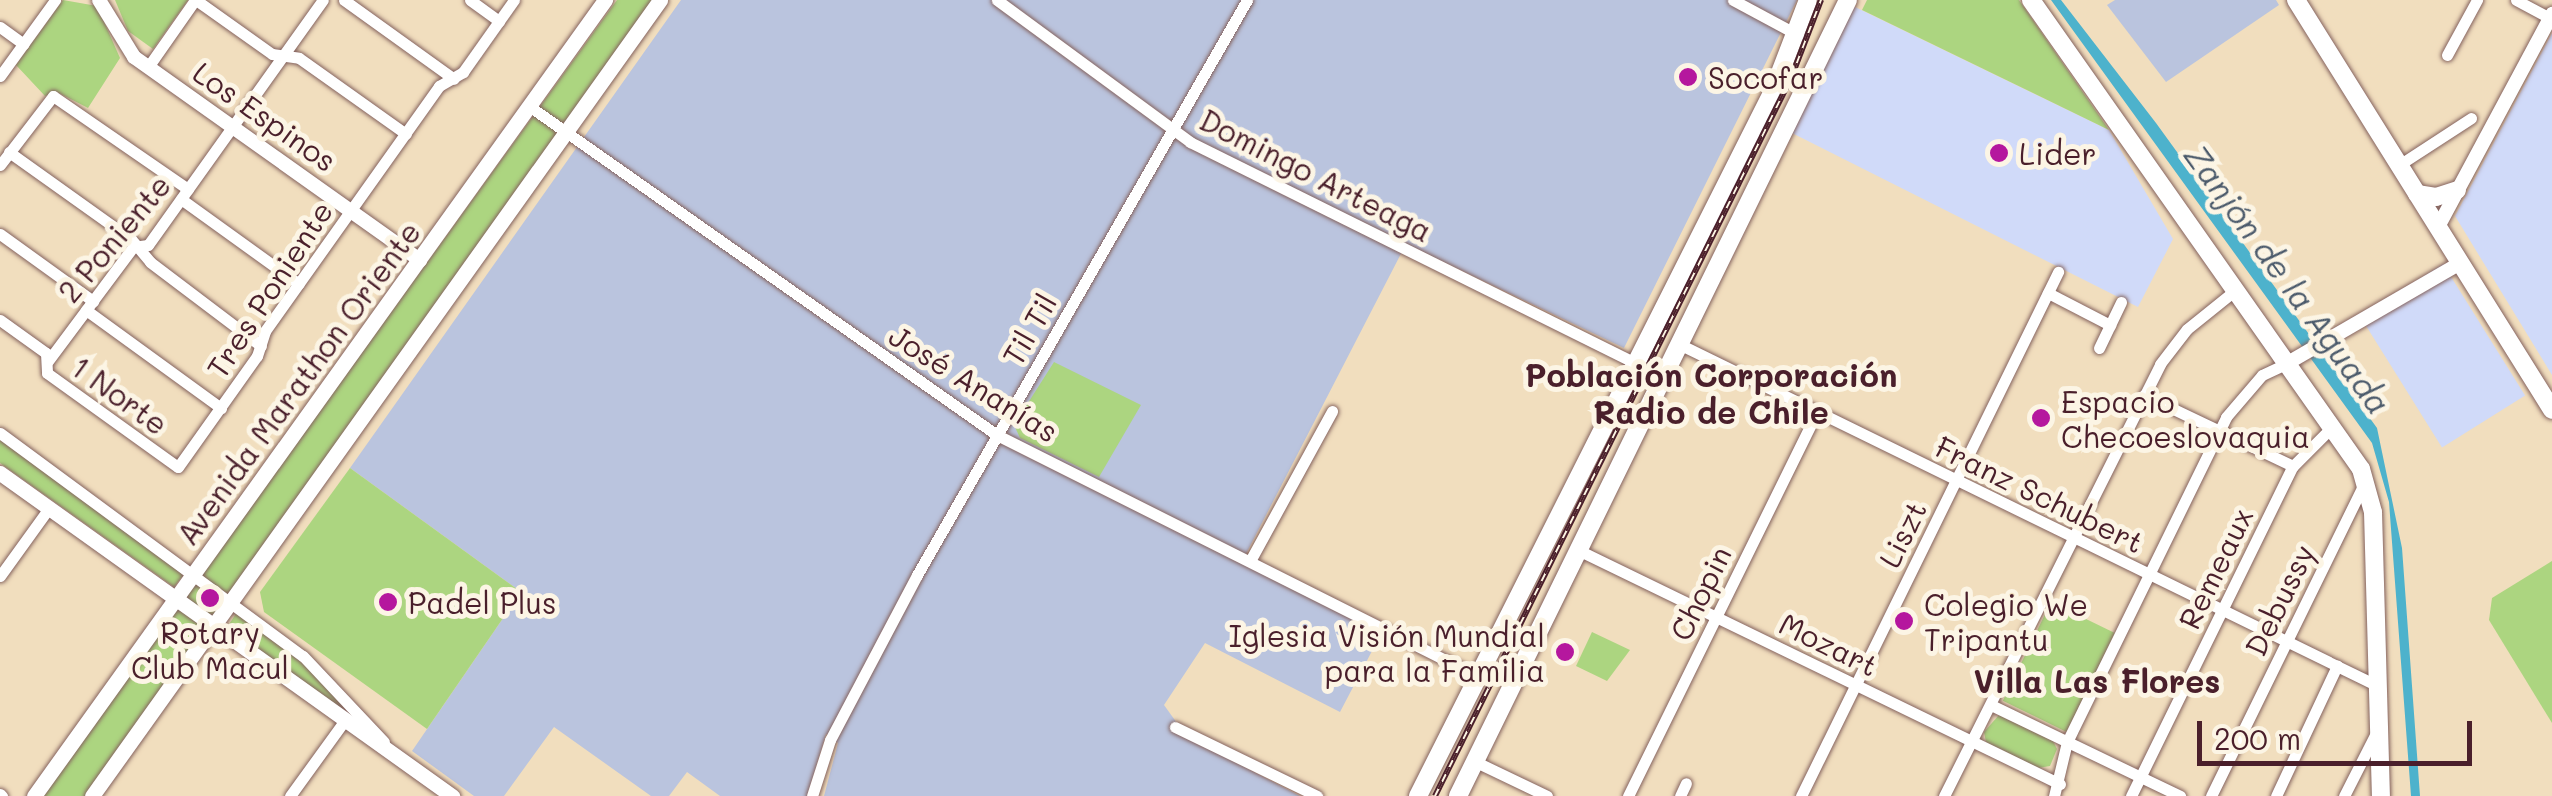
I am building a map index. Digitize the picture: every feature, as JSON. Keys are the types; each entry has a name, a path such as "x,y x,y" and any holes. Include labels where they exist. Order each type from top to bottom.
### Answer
{"main road":[{"name":"Avenida Marathon Oriente","path":"34,796 605,0"},
{"path":"92,796 660,0"},
{"path":"1418,796 1798,35 1808,0"},
{"path":"1458,796 1848,0"},
{"path":"2031,0 2234,292 2296,362 2366,480 2374,512 2380,796"},
{"path":"2296,0 2552,410"},
{"path":"2417,194 2436,198 2457,190"},
{"path":"1644,338 1682,345"},
{"path":"0,473 452,796"},
{"path":"1452,728 1457,746 1474,761"}],"street":[{"path":"0,76 55,0"},
{"path":"148,66 196,0 283,55 299,58 406,134"},
{"name":"2 Poniente","path":"48,361 133,248 139,248 184,194 323,0"},
{"path":"344,0 454,78"},
{"path":"470,0 499,21"},
{"name":"Tres Poniente","path":"178,467 221,408 299,284 440,86 454,78 514,0"},
{"name":"Domingo Arteaga","path":"996,0 1172,128 1633,362"},
{"name":"Til Til","path":"812,796 841,717 997,435 1247,0"},
{"path":"1733,0 1798,35"},
{"path":"2447,54 2477,0"},
{"path":"2438,227 2551,16 2516,0"},
{"name":"Los Espinos","path":"102,1 122,46 420,260"},
{"path":"0,27 24,44"},
{"path":"0,165 47,99 62,100 299,284"},
{"name":"José Ananías","path":"529,106 997,435 1477,676"},
{"path":"2399,165 2471,118"},
{"path":"10,152 261,346"},
{"path":"0,234 221,408"},
{"path":"2057,790 2067,742 2219,431 2253,383 2326,346 2460,264"},
{"name":"Liszt","path":"1802,796 2058,272"},
{"path":"1944,796 2144,395 2177,340 2234,292"},
{"path":"2048,293 2110,325"},
{"path":"2099,348 2121,302"},
{"name":"1 Norte","path":"0,320 46,353 47,373 178,467"},
{"name":"Franz Schubert","path":"1682,345 2378,686"},
{"path":"2144,395 2292,466"},
{"path":"1250,562 1332,411"},
{"name":"Chopin","path":"1628,796 1817,412"},
{"name":"Remeaux","path":"2130,796 2292,466 2332,427"},
{"path":"0,434 196,573 313,664 397,756"},
{"name":"Debussy","path":"2211,796 2366,480"},
{"path":"0,576 50,508"},
{"name":"Mozart","path":"1576,549 1972,742 2057,790"},
{"path":"2276,796 2337,666"},
{"path":"1991,706 2180,796"},
{"path":"290,796 345,720"},
{"path":"2344,796 2380,725"},
{"path":"1175,727 1317,796"},
{"path":"1474,761 1547,796"},
{"path":"2359,766 2380,776"},
{"path":"1680,796 1686,783"}],"shaded area":[{"path":"681,0 1797,0 1624,348 1406,244 1246,554 1383,630 1340,712 1205,643 1164,705 1187,737 1300,796 824,796 838,743 826,734 807,796 720,796 687,772 669,796 651,796 554,727 504,796 474,796 412,751 521,592 350,468"},
{"path":"2115,0 2276,0 2279,5 2166,82 2107,5"},
{"path":"1853,6 2109,130 2173,239 2138,307 1790,132"},
{"path":"2552,33 2552,375 2455,216"},
{"path":"2443,264 2525,395 2442,447 2360,316"}],"green space":[{"path":"63,0 97,6 120,58 88,108 57,92 45,96 16,65"},
{"path":"115,0 188,0 153,49 128,31"},
{"path":"617,0 656,0 89,796 41,796"},
{"path":"1867,0 2019,0 2109,130 1862,10"},
{"path":"1054,362 1141,405 1099,477 1020,438 1014,425"},
{"path":"0,440 184,574 174,587 0,463"},
{"name":"Padel Plus","path":"350,468 521,592 427,729 264,612 260,592"},
{"path":"2552,561 2552,723 2489,620 2492,598"},
{"path":"2051,602 2115,633 2067,732 2003,701"},
{"path":"237,612 307,667 352,711 348,716 226,629"},
{"path":"1592,632 1630,650 1607,681 1576,666"},
{"path":"1999,715 2053,741 2057,749 2050,766 2038,768 1986,742 1984,732"}],"water":[{"path":"2051,0 2061,0 2156,123 2377,428 2402,548 2420,796 2411,796 2389,502 2372,443"}],"railway":[{"path":"1435,796 1791,78 1821,0"}],"place":[{"name":"Socofar","path":"1688,77"},
{"name":"Lider","path":"1999,153"},
{"name":"Espacio Checoeslovaquia","path":"2041,418"},
{"name":"Rotary Club Macul","path":"210,598"},
{"name":"Padel Plus","path":"388,602"},
{"name":"Colegio We Tripantu","path":"1904,621"},
{"name":"Iglesia Visión Mundial para la Familia","path":"1565,652"}],"district":[{"name":"Población Corporación Radio de Chile","path":"1711,394"},
{"name":"Villa Las Flores","path":"2097,680"}],"water label":[{"name":"Zanjón de la Aguada","path":"2288,279"}]}
